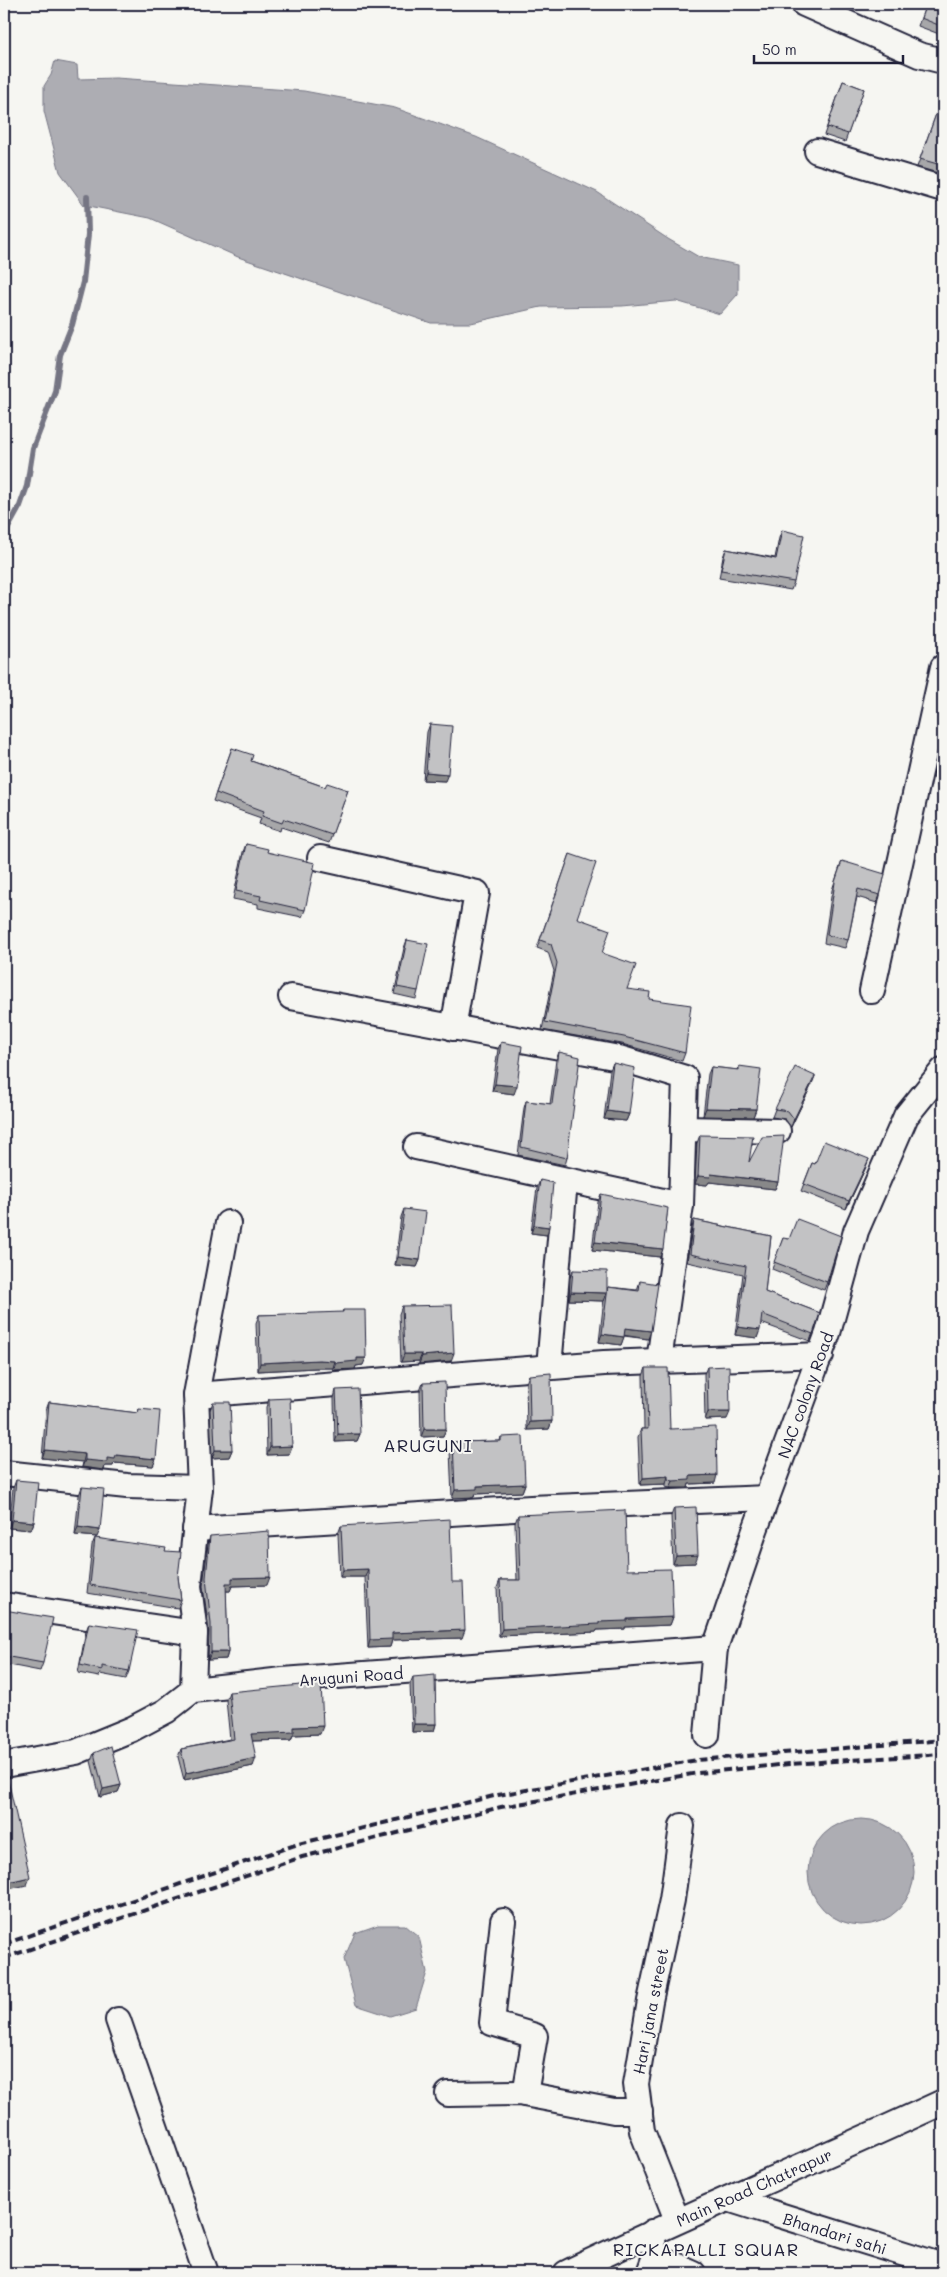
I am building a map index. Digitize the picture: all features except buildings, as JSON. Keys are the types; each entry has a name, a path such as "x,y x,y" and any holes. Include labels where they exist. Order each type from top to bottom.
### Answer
{"street":[{"path":"804,4 919,55 943,61"},
{"path":"816,151 943,189"},
{"path":"872,991 935,739 943,667"},
{"path":"320,858 477,893 453,1028"},
{"path":"291,997 619,1058 685,1078 681,1205 659,1361"},
{"name":"NAC colony Road","path":"707,1735 714,1648 767,1498 821,1355 856,1231 906,1116 943,1070"},
{"path":"683,1129 778,1131"},
{"path":"416,1148 681,1205"},
{"path":"549,1367 565,1181"},
{"path":"4,1766 76,1752 132,1730 166,1711 193,1690 195,1633 190,1586 200,1488 196,1395 228,1223"},
{"path":"196,1395 549,1367 821,1355"},
{"path":"4,1473 127,1486 200,1488"},
{"path":"195,1529 531,1508 767,1498"},
{"path":"4,1605 195,1633"},
{"name":"Aruguni Road","path":"193,1690 283,1680 714,1648"},
{"name":"Hari jana street","path":"677,2220 642,2131 636,2084 650,2001 672,1900 682,1826"},
{"path":"503,1922 492,2023 536,2036 525,2094"},
{"path":"118,2020 206,2273"},
{"path":"448,2094 525,2094 614,2111 640,2111"},
{"name":"Main Road Chatrapur","path":"566,2273 677,2220 728,2200 943,2102"},
{"name":"Bhandari sahi","path":"728,2200 943,2266"},
{"path":"652,2232 652,2265 693,2273"}],"shaded area":[{"path":"55,61 77,65 78,79 116,78 304,91 395,108 476,137 597,192 699,257 738,265 738,294 720,314 676,301 622,306 541,307 471,323 431,323 238,257 150,218 84,205 60,172 44,111 44,86 51,75"},
{"path":"861,1819 881,1823 899,1834 910,1852 914,1872 910,1892 899,1910 881,1921 861,1925 841,1921 823,1910 812,1892 808,1872 812,1852 823,1834 841,1823"},
{"path":"378,1925 405,1925 419,1937 427,1972 416,2008 390,2016 356,2005 344,1959 355,1933"}],"waterway":[{"path":"4,535 20,506 27,486 33,448 55,391 60,355 72,325 83,282 88,234 87,197"}],"railway":[{"path":"4,1944 298,1844 498,1795 697,1760 943,1740"},
{"path":"4,1958 302,1857 501,1807 698,1773 789,1764 943,1754"}],"district":[{"name":"ARUGUNI","path":"428,1445"},
{"name":"RICKAPALLI SQUAR","path":"706,2249"}]}
